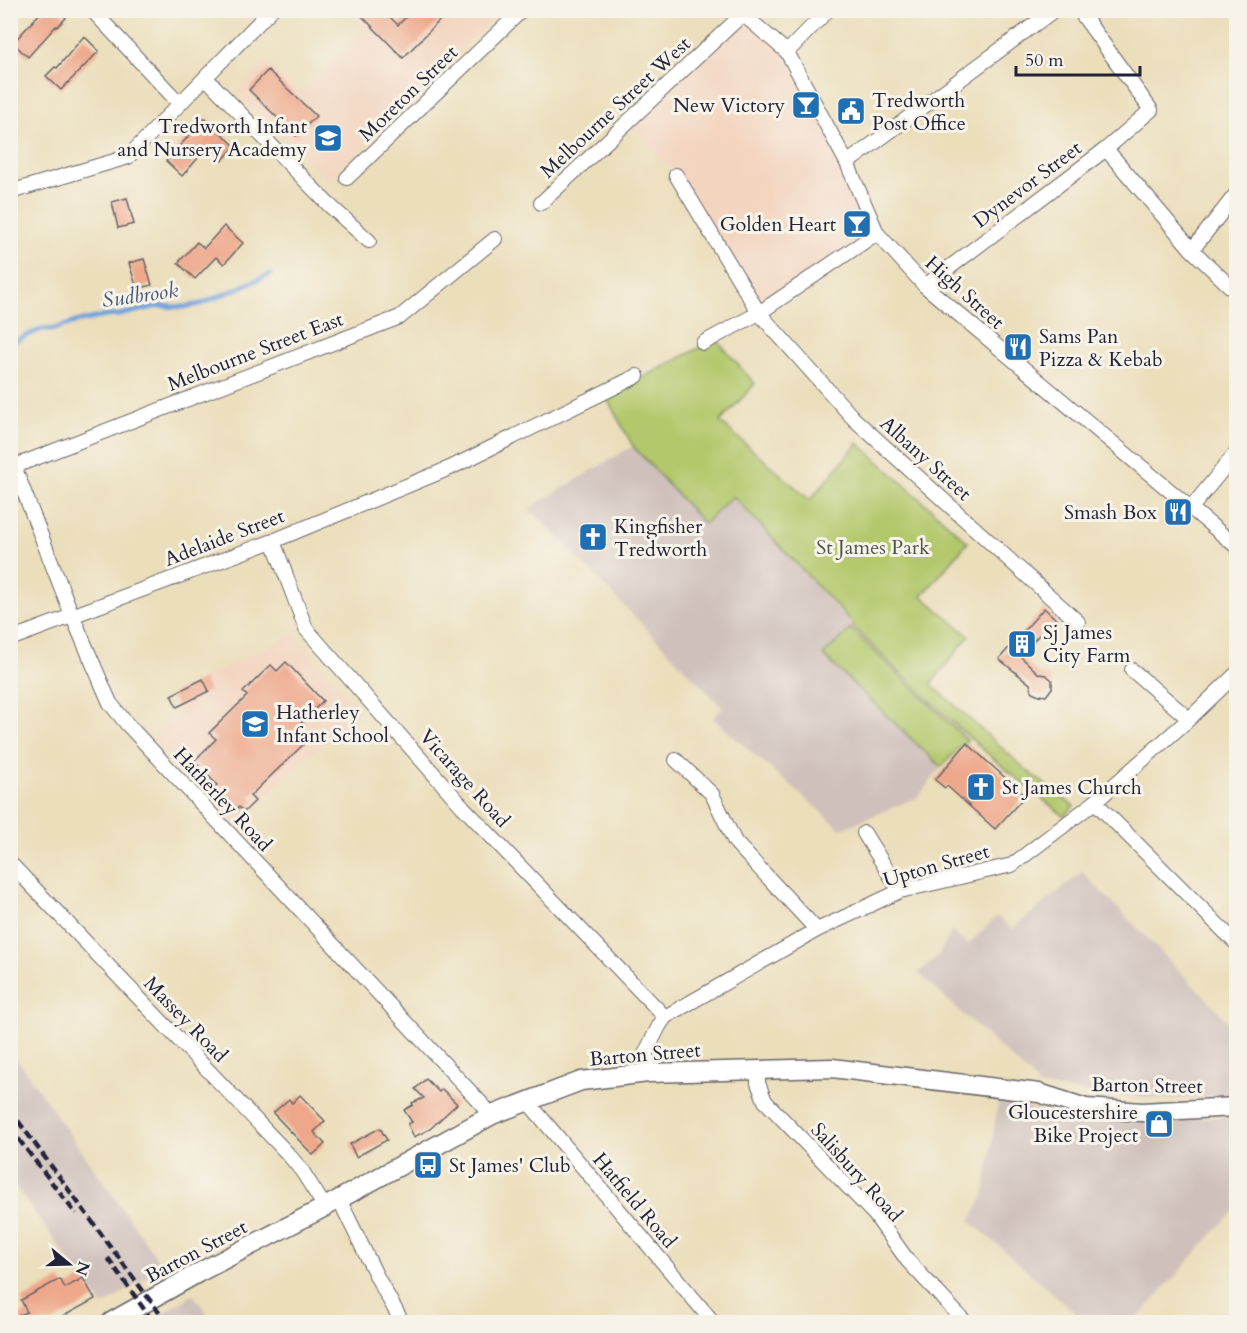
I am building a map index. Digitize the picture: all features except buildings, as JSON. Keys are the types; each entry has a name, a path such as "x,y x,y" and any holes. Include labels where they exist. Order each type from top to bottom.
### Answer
{"main road":[{"name":"Barton Street","path":"111,1323 198,1273 492,1115 581,1081 648,1073 832,1068 1039,1094 1086,1108 1142,1112 1236,1107"}],"street":[{"path":"92,10 180,104"},
{"path":"10,192 128,157 271,10"},
{"name":"Moreton Street","path":"347,178 522,10"},
{"path":"787,52 828,10"},
{"path":"847,163 1054,10"},
{"name":"Dynevor Street","path":"925,286 1106,149 1151,110 1079,10"},
{"name":"High Street","path":"740,12 787,52 847,163 877,233 925,286 1236,546"},
{"name":"Melbourne Street West","path":"540,203 740,12"},
{"path":"206,78 328,204 369,241"},
{"path":"1106,149 1192,250 1236,292"},
{"name":"Albany Street","path":"676,175 759,313 854,419 1078,622"},
{"path":"1192,250 1236,194"},
{"path":"703,343 759,313 877,233"},
{"name":"Melbourne Street East","path":"12,463 400,317 495,239"},
{"name":"Adelaide Street","path":"10,639 273,541 450,468 637,376"},
{"path":"1191,508 1236,453"},
{"name":"Hatherley Road","path":"12,463 72,615 110,703 127,724 492,1115"},
{"name":"Vicarage Road","path":"273,541 306,629 463,807 665,1017"},
{"path":"1132,670 1189,719"},
{"name":"Upton Street","path":"665,1017 817,930 900,891 1012,865 1095,802 1236,674"},
{"path":"676,760 712,794 735,842 817,930"},
{"path":"1095,802 1236,943"},
{"path":"864,833 900,891"},
{"name":"Massey Road","path":"10,863 332,1203 402,1323"},
{"path":"648,1073 646,1052 665,1017"},
{"name":"Salisbury Road","path":"758,1070 758,1083 765,1101 874,1215 908,1261 965,1323"},
{"name":"Hatfield Road","path":"528,1102 712,1323"}],"shaded area":[{"name":"Tredworth Infant and Nursery Academy","path":"346,11 500,11 328,181 236,91 266,62 300,93 365,32"},
{"path":"743,14 787,52 877,233 759,313 676,175 627,122"},
{"path":"633,446 704,523 733,496 853,627 823,655 941,767 918,797 841,829 712,718 723,708 529,508"},
{"name":"Hatherley Infant School","path":"294,634 360,710 235,824 151,738 178,710 171,695"},
{"path":"1082,872 1218,1010 1236,1033 1236,1095 1163,1099 1038,1086 1031,1076 918,973 938,956 952,931 968,945 997,916 1012,929"},
{"path":"10,1049 163,1267 103,1306 11,1181"},
{"path":"998,1103 1094,1116 1157,1120 1236,1116 1236,1208 1134,1322 1086,1322 970,1221 984,1196"},
{"path":"193,1295 214,1322 149,1322"}],"green space":[{"name":"St James Park","path":"716,339 755,384 720,422 810,500 858,443 968,542 922,596 969,636 931,684 1025,769 1074,806 1064,816 982,749 853,627 854,625 733,496 704,524 633,446 606,397"},
{"path":"851,629 967,740 941,767 823,655"}],"waterway":[{"name":"Sudbrook","path":"10,343 42,329 54,329 75,322 159,306 184,307 201,304 271,274"}],"railway":[{"path":"10,1110 166,1322"},
{"path":"10,1128 76,1214"},
{"path":"108,1258 153,1322"}],"place":[{"name":"New Victory","path":"806,105"},
{"name":"Tredworth Post Office","path":"851,111"},
{"name":"Tredworth Infant and Nursery Academy","path":"328,138"},
{"name":"Golden Heart","path":"857,224"},
{"name":"Sams Pan Pizza & Kebab","path":"1018,347"},
{"name":"Smash Box","path":"1178,512"},
{"name":"Kingfisher Tredworth","path":"593,537"},
{"name":"Sj James City Farm","path":"1022,644"},
{"name":"Hatherley Infant School","path":"255,724"},
{"name":"St James Church","path":"981,787"},
{"name":"Gloucestershire Bike Project","path":"1159,1124"},
{"name":"St James' Club","path":"428,1165"}]}
